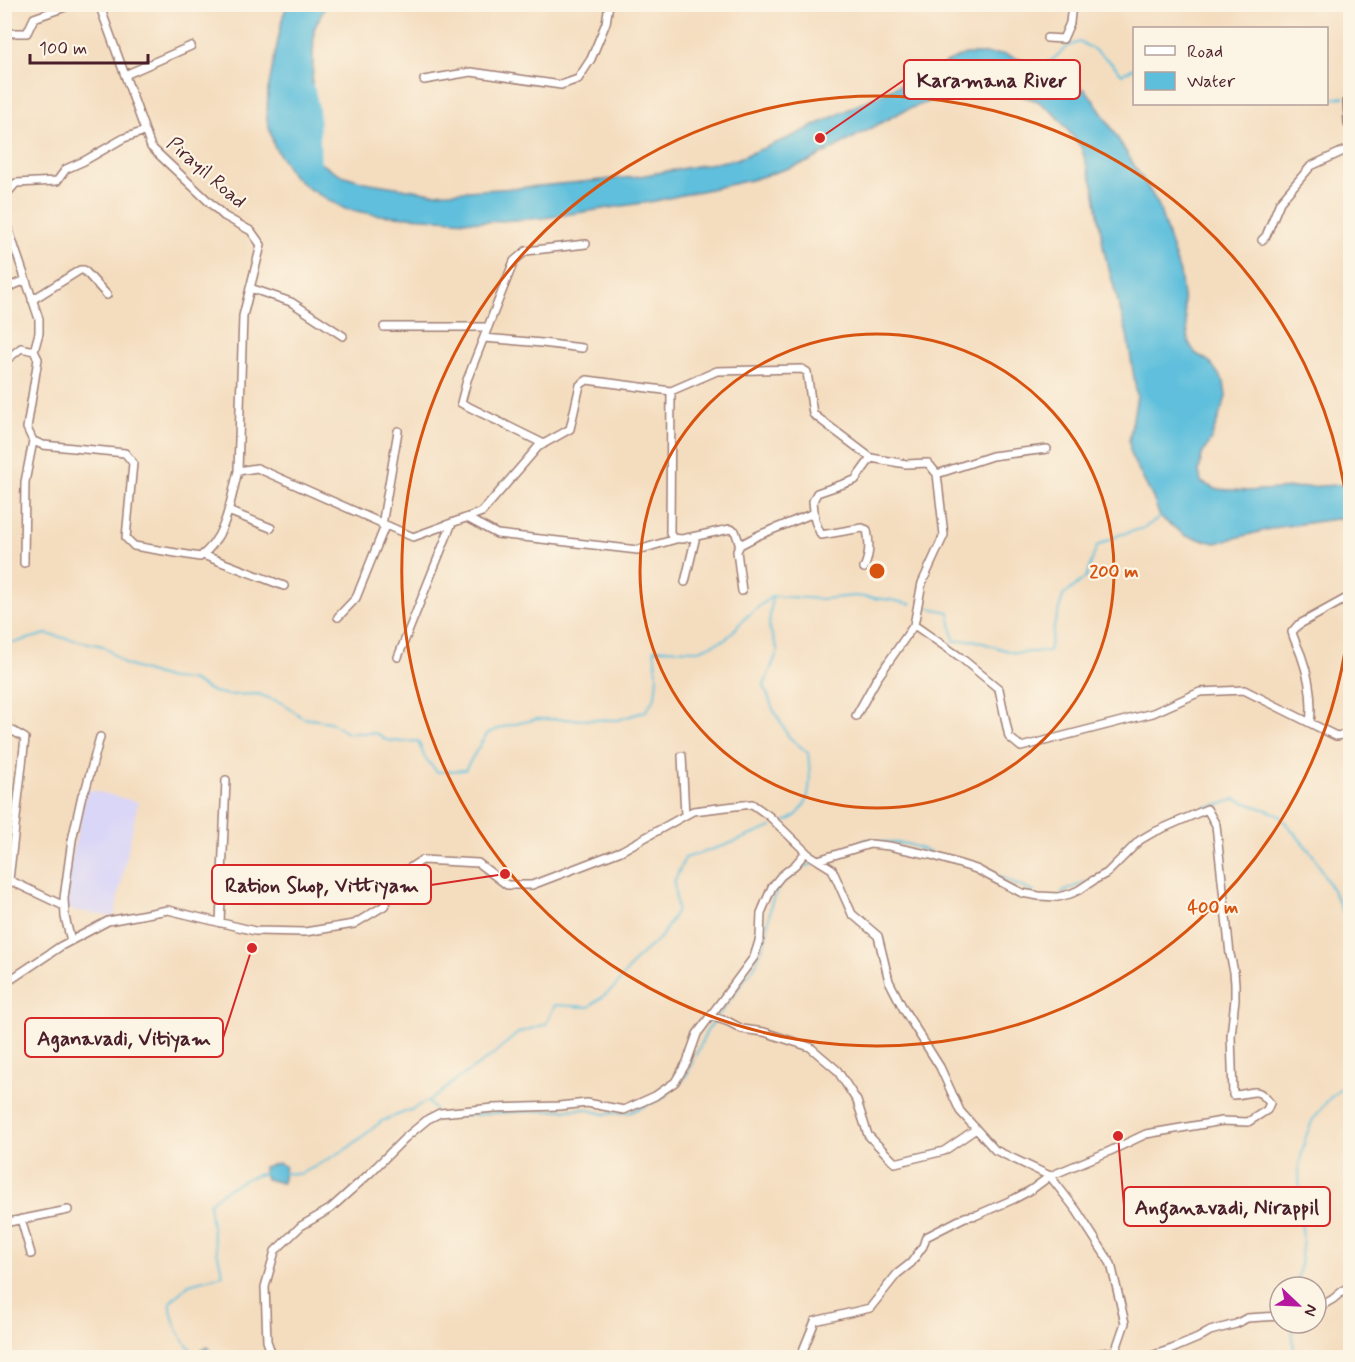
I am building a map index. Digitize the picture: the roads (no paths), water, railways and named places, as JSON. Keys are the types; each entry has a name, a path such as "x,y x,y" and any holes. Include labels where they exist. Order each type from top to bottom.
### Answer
{"street":[{"path":"4,33 27,33 34,18 74,4"},
{"path":"90,4 100,6"},
{"path":"424,80 471,72 561,85 578,79 591,59 606,22 609,4"},
{"path":"1047,38 1063,39 1070,23 1072,4"},
{"name":"Pirayil Road","path":"100,6 151,147 224,216 250,231 261,245 243,316 238,471 224,525 210,550 203,555"},
{"path":"4,33 14,39"},
{"path":"125,75 191,45"},
{"path":"1350,98 1350,124"},
{"path":"4,197 16,183 57,181 66,169 124,138 145,131"},
{"path":"1262,240 1266,236 1280,202 1311,166 1350,148"},
{"path":"4,216 39,319 39,333 34,351 38,359 27,428 33,441 25,482 24,563"},
{"path":"544,444 461,403 467,380 514,261 526,251 586,244"},
{"path":"32,300 80,270 84,270 106,295"},
{"path":"4,289 26,280"},
{"path":"250,288 291,302 343,336"},
{"path":"384,327 488,327"},
{"path":"484,338 582,348"},
{"path":"4,362 21,348 34,351"},
{"path":"238,471 257,468 413,537 482,512 538,447 570,429 580,385 587,380 670,391 717,370 802,369 807,372 813,414 870,458 906,464 928,463 937,474 944,535 922,583 915,625 876,680 856,716"},
{"path":"670,391 670,532 672,538 676,539"},
{"path":"338,617 356,598 384,525 398,431"},
{"path":"33,441 43,445 125,453 133,464 126,538 134,546 200,557 203,555 284,586"},
{"path":"937,474 992,456 1047,449"},
{"path":"864,568 868,559 870,542 867,530 862,528 821,535 815,521 813,501 817,493 855,480 870,458"},
{"path":"228,511 271,528"},
{"path":"742,591 737,551 740,545 814,513"},
{"path":"467,518 497,534 638,550 676,539 730,530 735,531 740,545"},
{"path":"398,657 452,523"},
{"path":"686,582 696,536"},
{"path":"1310,723 1312,708 1310,688 1292,632 1298,625 1350,598"},
{"path":"915,625 960,657 999,689 1009,737 1021,747 1153,713 1200,692 1244,690 1336,736 1350,734"},
{"path":"4,726 26,738 9,880 64,902"},
{"path":"71,941 64,902 72,840 82,795 100,737"},
{"path":"682,756 685,815"},
{"path":"220,923 226,780"},
{"path":"4,984 71,941 108,921 168,910 255,931 305,932 354,924 384,906 402,873 422,860 478,862 507,885 532,885 621,851 693,811 752,804 769,816 806,852 832,869 852,914 878,936 889,981 904,1010 940,1066 960,1112 995,1150 1050,1176 1077,1210 1111,1264 1125,1323 1115,1354 1071,1358"},
{"path":"800,1358 815,1321 870,1308 897,1274 910,1263 923,1246 926,1237 965,1217 977,1215 1014,1199 1050,1176 1146,1134 1222,1121 1248,1122 1267,1110 1269,1103 1261,1093 1256,1091 1233,1095 1234,972 1216,825 1207,809 1140,840 1107,873 1079,890 1058,897 1022,893 976,868 889,846 870,844 818,860"},
{"path":"273,1358 267,1341 265,1287 275,1251 301,1226 330,1209 428,1119 440,1113 587,1103 624,1110 655,1096 675,1082 687,1062 697,1034 754,957 760,938 761,913 772,887 806,852"},
{"path":"711,1016 742,1029 764,1032 810,1047 837,1070 857,1101 868,1135 895,1163 944,1151 976,1129"},
{"path":"4,1223 68,1210"},
{"path":"21,1219 31,1254"},
{"path":"1328,1302 1350,1285"},
{"path":"1145,1358 1247,1318 1268,1317"}],"water":[{"path":"288,4 326,5 314,29 310,149 321,164 342,175 364,182 433,193 634,177 737,159 793,136 965,54 1004,54 1065,78 1087,91 1158,204 1180,273 1189,343 1195,353 1210,362 1224,382 1226,397 1211,439 1202,455 1199,471 1201,482 1215,489 1248,491 1350,484 1350,517 1278,527 1216,543 1186,536 1160,517 1153,498 1131,456 1129,441 1137,396 1127,334 1104,251 1094,188 1081,147 1056,115 1038,101 1011,93 981,89 950,94 903,111 808,162 751,180 655,201 544,218 484,222 378,215 345,209 309,189 292,175 274,146 267,119 268,90 283,16"},
{"path":"278,1163 285,1166 282,1183 266,1179 263,1167"},
{"path":"208,1347 215,1357 189,1356"}],"waterway":[{"path":"1034,66 1051,61 1068,46 1080,42 1103,56 1122,74 1133,68"},
{"path":"308,91 312,109 314,173"},
{"path":"1328,98 1344,97"},
{"path":"925,607 949,612 954,641 973,640 1015,653 1049,651 1063,596 1086,577 1097,546 1119,535 1144,528 1160,517"},
{"path":"4,642 17,642 46,634 103,646 126,665 170,679 191,680 213,692 229,695 258,694 282,703 303,718 330,722 347,733 372,733 386,740 418,741 425,758 437,772 465,770 488,733 503,727 537,719 618,720 646,711 655,697 657,677 654,649 699,650 726,639 745,618 772,596"},
{"path":"785,822 794,817 806,802 810,773 808,753 789,737 773,709 764,685 778,651 769,627 772,596 821,599 855,596 911,604"},
{"path":"1206,807 1235,799 1278,814 1314,856 1350,929"},
{"path":"283,1173 300,1174 316,1166 348,1148 382,1121 413,1109 438,1095 490,1057 518,1033 546,1024 555,1005 589,1007 615,987 637,958 661,937 677,910 674,882 685,858 772,827"},
{"path":"850,847 866,840 907,844 931,852"},
{"path":"442,1118 492,1113 585,1109 604,1114 631,1112 662,1098 685,1078 707,1031 756,964 766,938 771,904 779,885 806,866 813,864"},
{"path":"982,868 1034,892"},
{"path":"1061,893 1085,882"},
{"path":"1298,1275 1303,1238 1299,1167 1305,1139 1312,1121 1328,1100 1350,1080"},
{"path":"428,1102 434,1109"},
{"path":"201,1358 188,1346 179,1333 173,1319 170,1302 189,1284 223,1275 213,1236 209,1203 236,1184 266,1173"},
{"path":"1293,1335 1295,1358"}],"place":[{"name":"Karamana River","path":"820,138"},
{"name":"Ration Shop, Vittiyam","path":"505,874"},
{"name":"Aganavadi, Vitiyam","path":"252,948"},
{"name":"Anganavadi, Nirappil","path":"1118,1136"}]}
